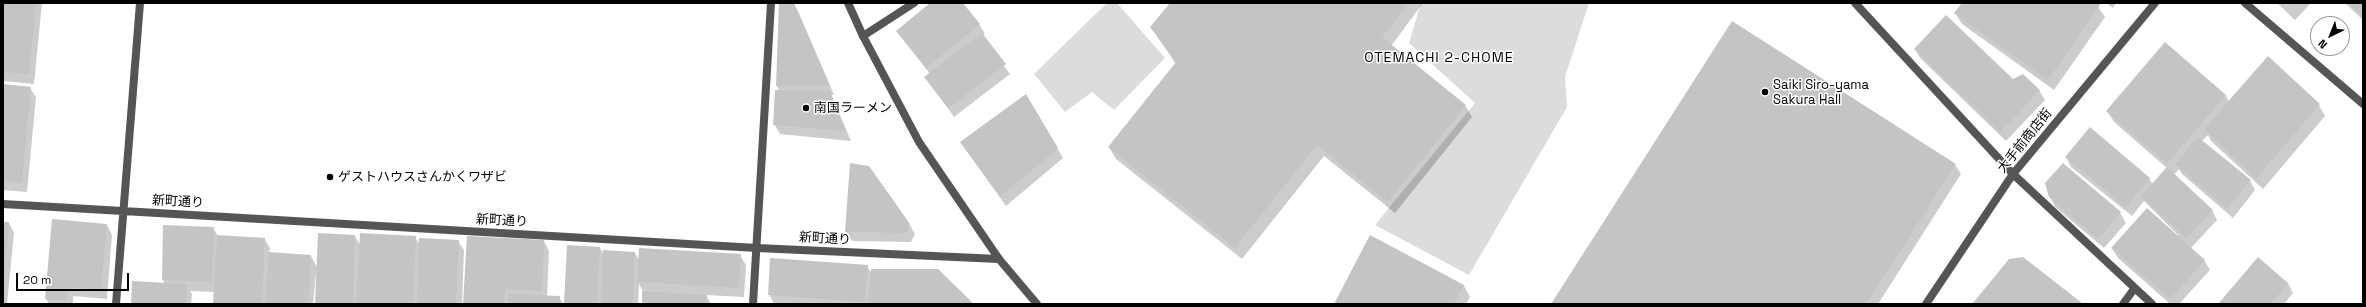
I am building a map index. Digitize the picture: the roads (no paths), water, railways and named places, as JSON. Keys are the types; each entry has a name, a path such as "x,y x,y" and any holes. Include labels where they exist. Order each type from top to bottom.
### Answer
{"street":[{"path":"116,304 140,3"},
{"path":"753,304 771,3"},
{"path":"848,3 863,36 919,142 999,259 1037,304"},
{"path":"863,36 914,3"},
{"path":"1855,3 2013,174 2134,289 2152,304"},
{"name":"大手前商店街","path":"1926,304 2013,174 2155,3"},
{"path":"2245,3 2363,104"},
{"name":"新町通り","path":"3,204 757,248 999,259"},
{"path":"2123,304 2134,289"}],"place":[{"name":"Saiki Siro-yama Sakura Hall","path":"1765,92"},
{"name":"南国ラーメン","path":"806,108"},
{"name":"ゲストハウスさんかくワザビ","path":"330,177"}],"district":[{"name":"OTEMACHI 2-CHOME","path":"1439,58"}]}
